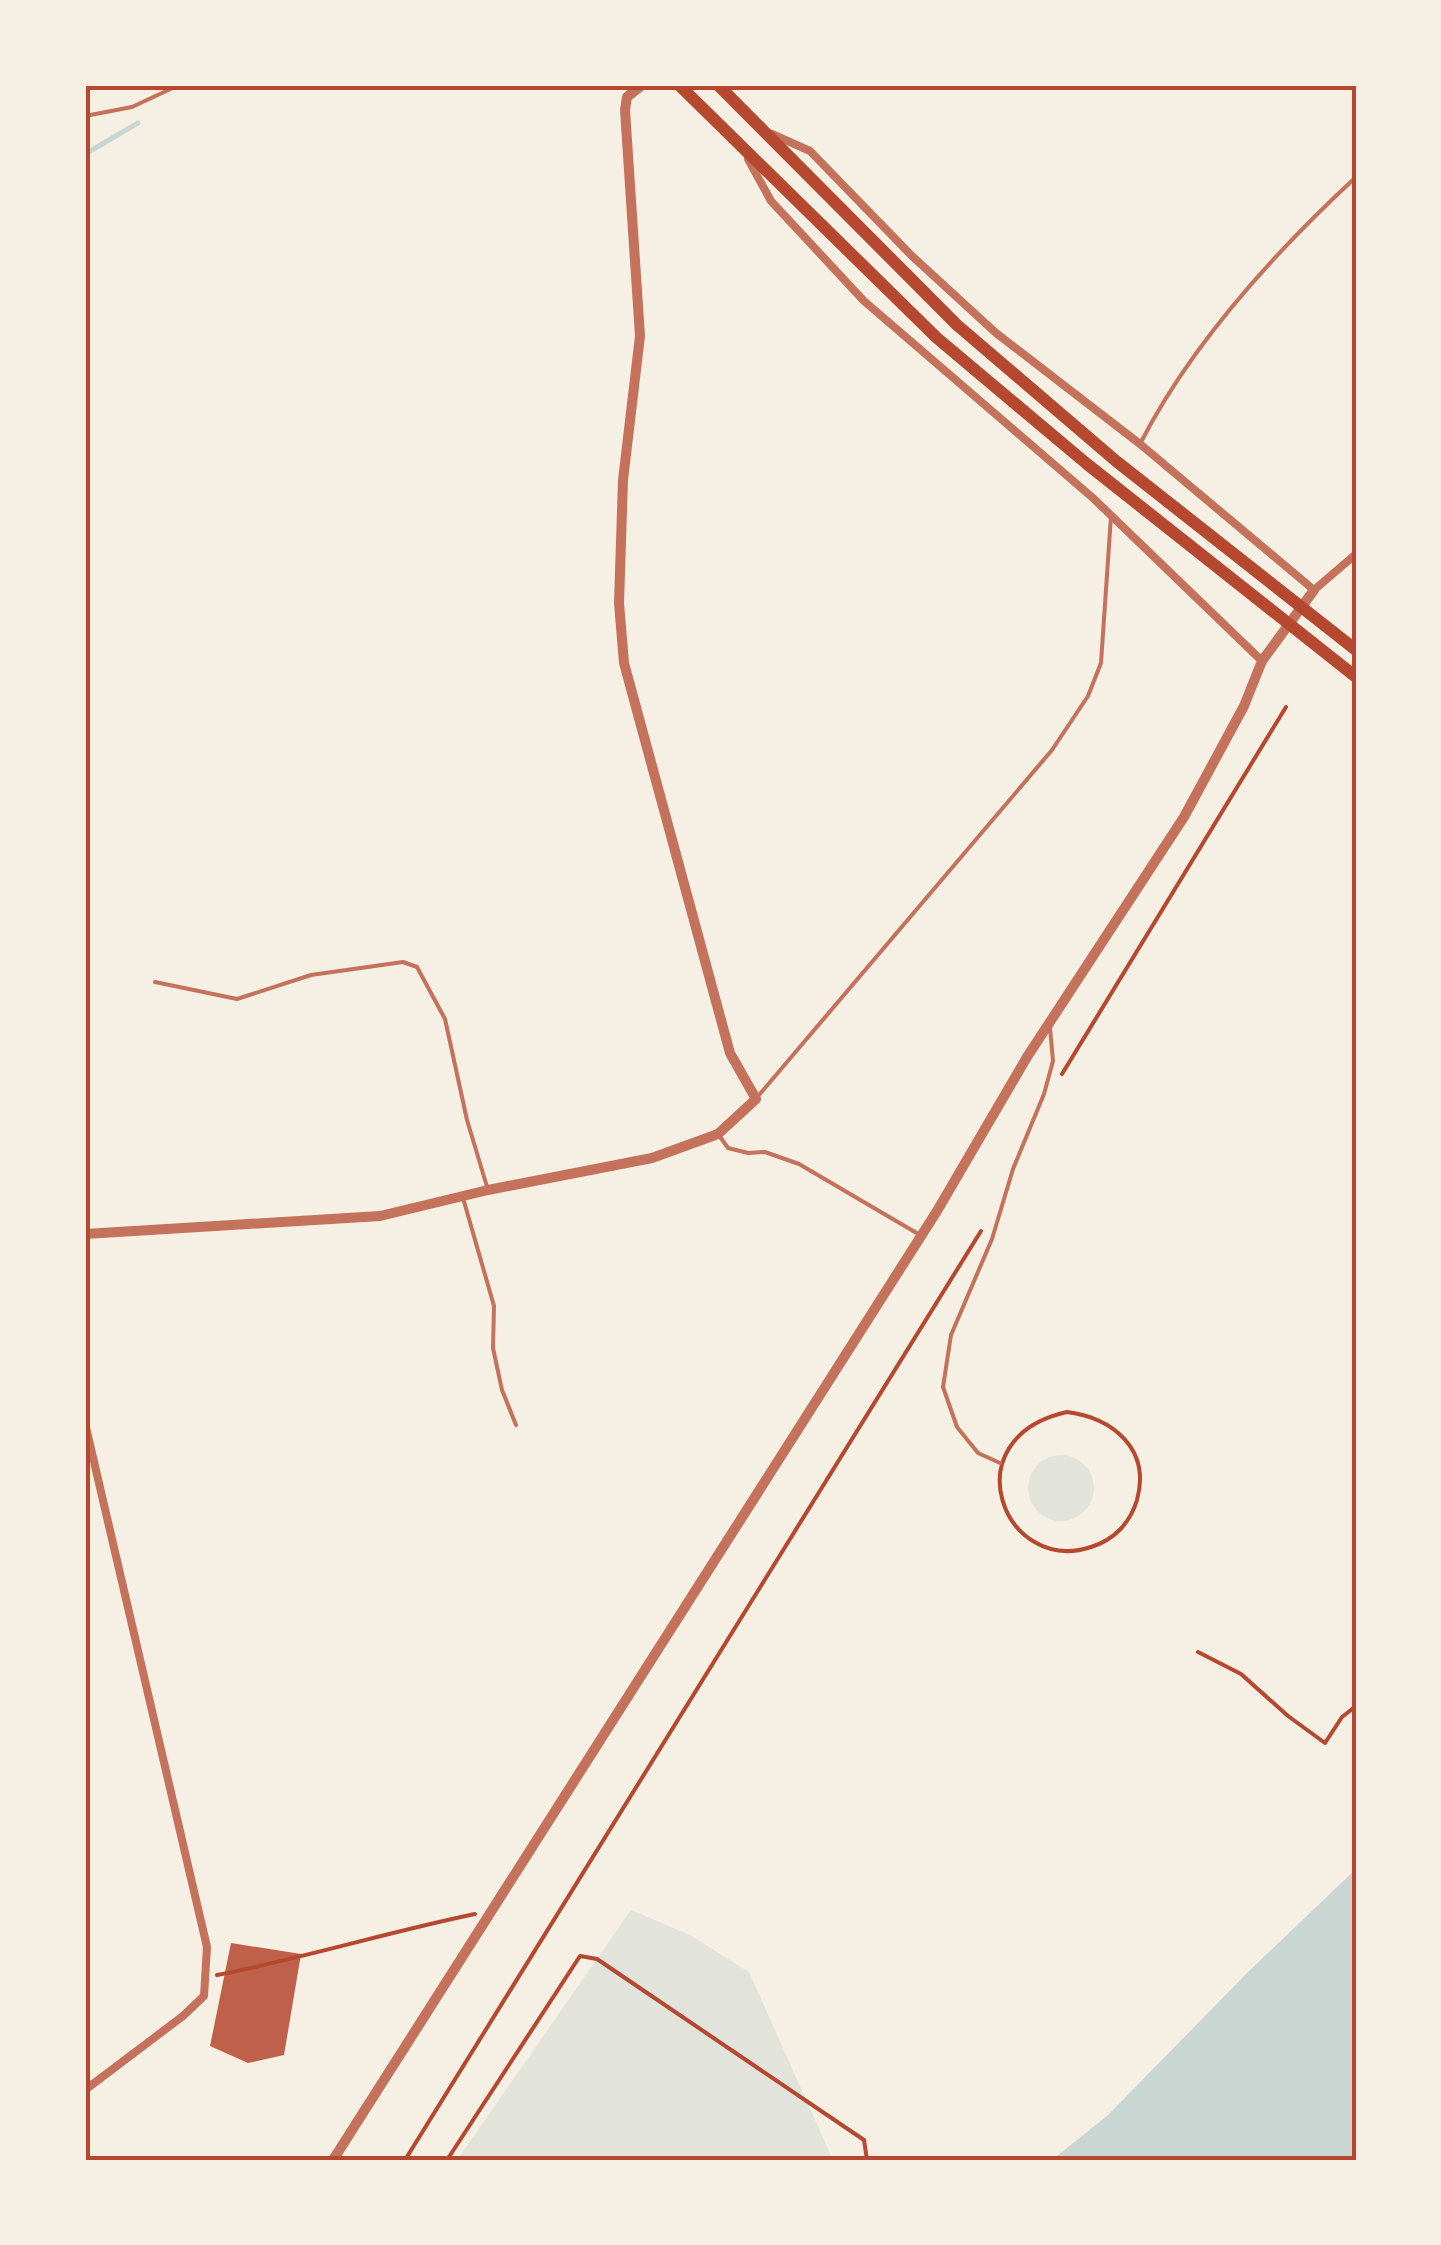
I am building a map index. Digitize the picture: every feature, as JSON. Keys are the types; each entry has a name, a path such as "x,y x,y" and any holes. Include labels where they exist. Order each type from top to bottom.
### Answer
{"main road":[{"path":"678,85 938,338 1086,464 1356,677"},
{"path":"718,85 972,338 1116,461 1356,650"}],"street":[{"path":"85,1234 380,1216 652,1158 718,1134 756,1098 730,1053 624,663 618,603 623,480 640,336 625,110 627,98 642,85"},
{"path":"762,130 810,152 912,256 996,333 1140,444 1314,590"},
{"path":"738,142 771,201 864,301 1111,515 1262,660"},
{"path":"333,2160 1184,817 1244,706 1262,660 1314,590 1356,558"},
{"path":"85,1423 207,1947 204,1996 184,2016 85,2090"}],"lane":[{"path":"85,116 132,107 179,85"},
{"path":"1140,444 1166,393 1196,354 1302,227 1356,178"},
{"path":"756,1098 1052,750 1088,696 1101,663 1111,515"},
{"path":"155,982 237,999 310,975 403,962 417,966 445,1019 467,1120 488,1190"},
{"path":"1000,1463 978,1454 957,1426 943,1388 951,1335 992,1240 1013,1169 1044,1094 1053,1061 1050,1023"},
{"path":"718,1134 728,1148 766,1152 798,1164 920,1235"},
{"path":"462,1196 494,1306 494,1348 502,1390 516,1425"}],"path":[{"path":"1044,1094 1055,1087 1286,707"},
{"path":"406,2160 986,1224"},
{"path":"1067,1412 1091,1415 1112,1426 1128,1442 1138,1465 1140,1489 1133,1512 1118,1532 1103,1543 1080,1551 1056,1550 1021,1532 1006,1512 1000,1488 1000,1463 1012,1442 1043,1417 1067,1412"},
{"path":"1198,1652 1241,1674 1324,1742 1342,1717 1356,1706"},
{"path":"207,1978 490,1911"},
{"path":"447,2160 580,1956 596,1959 864,2140 867,2160"}],"shaded area":[{"path":"1061,1455 1084,1465 1094,1488 1084,1511 1061,1521 1038,1511 1028,1488 1038,1465"},
{"path":"1356,1869 1356,2160 1052,2160 1108,2115"},
{"path":"631,1910 690,1935 749,1972 833,2160 457,2160"}],"building":[{"path":"231,1943 301,1954 284,2055 248,2063 210,2046"}],"waterway":[{"path":"85,154 138,123"}]}
